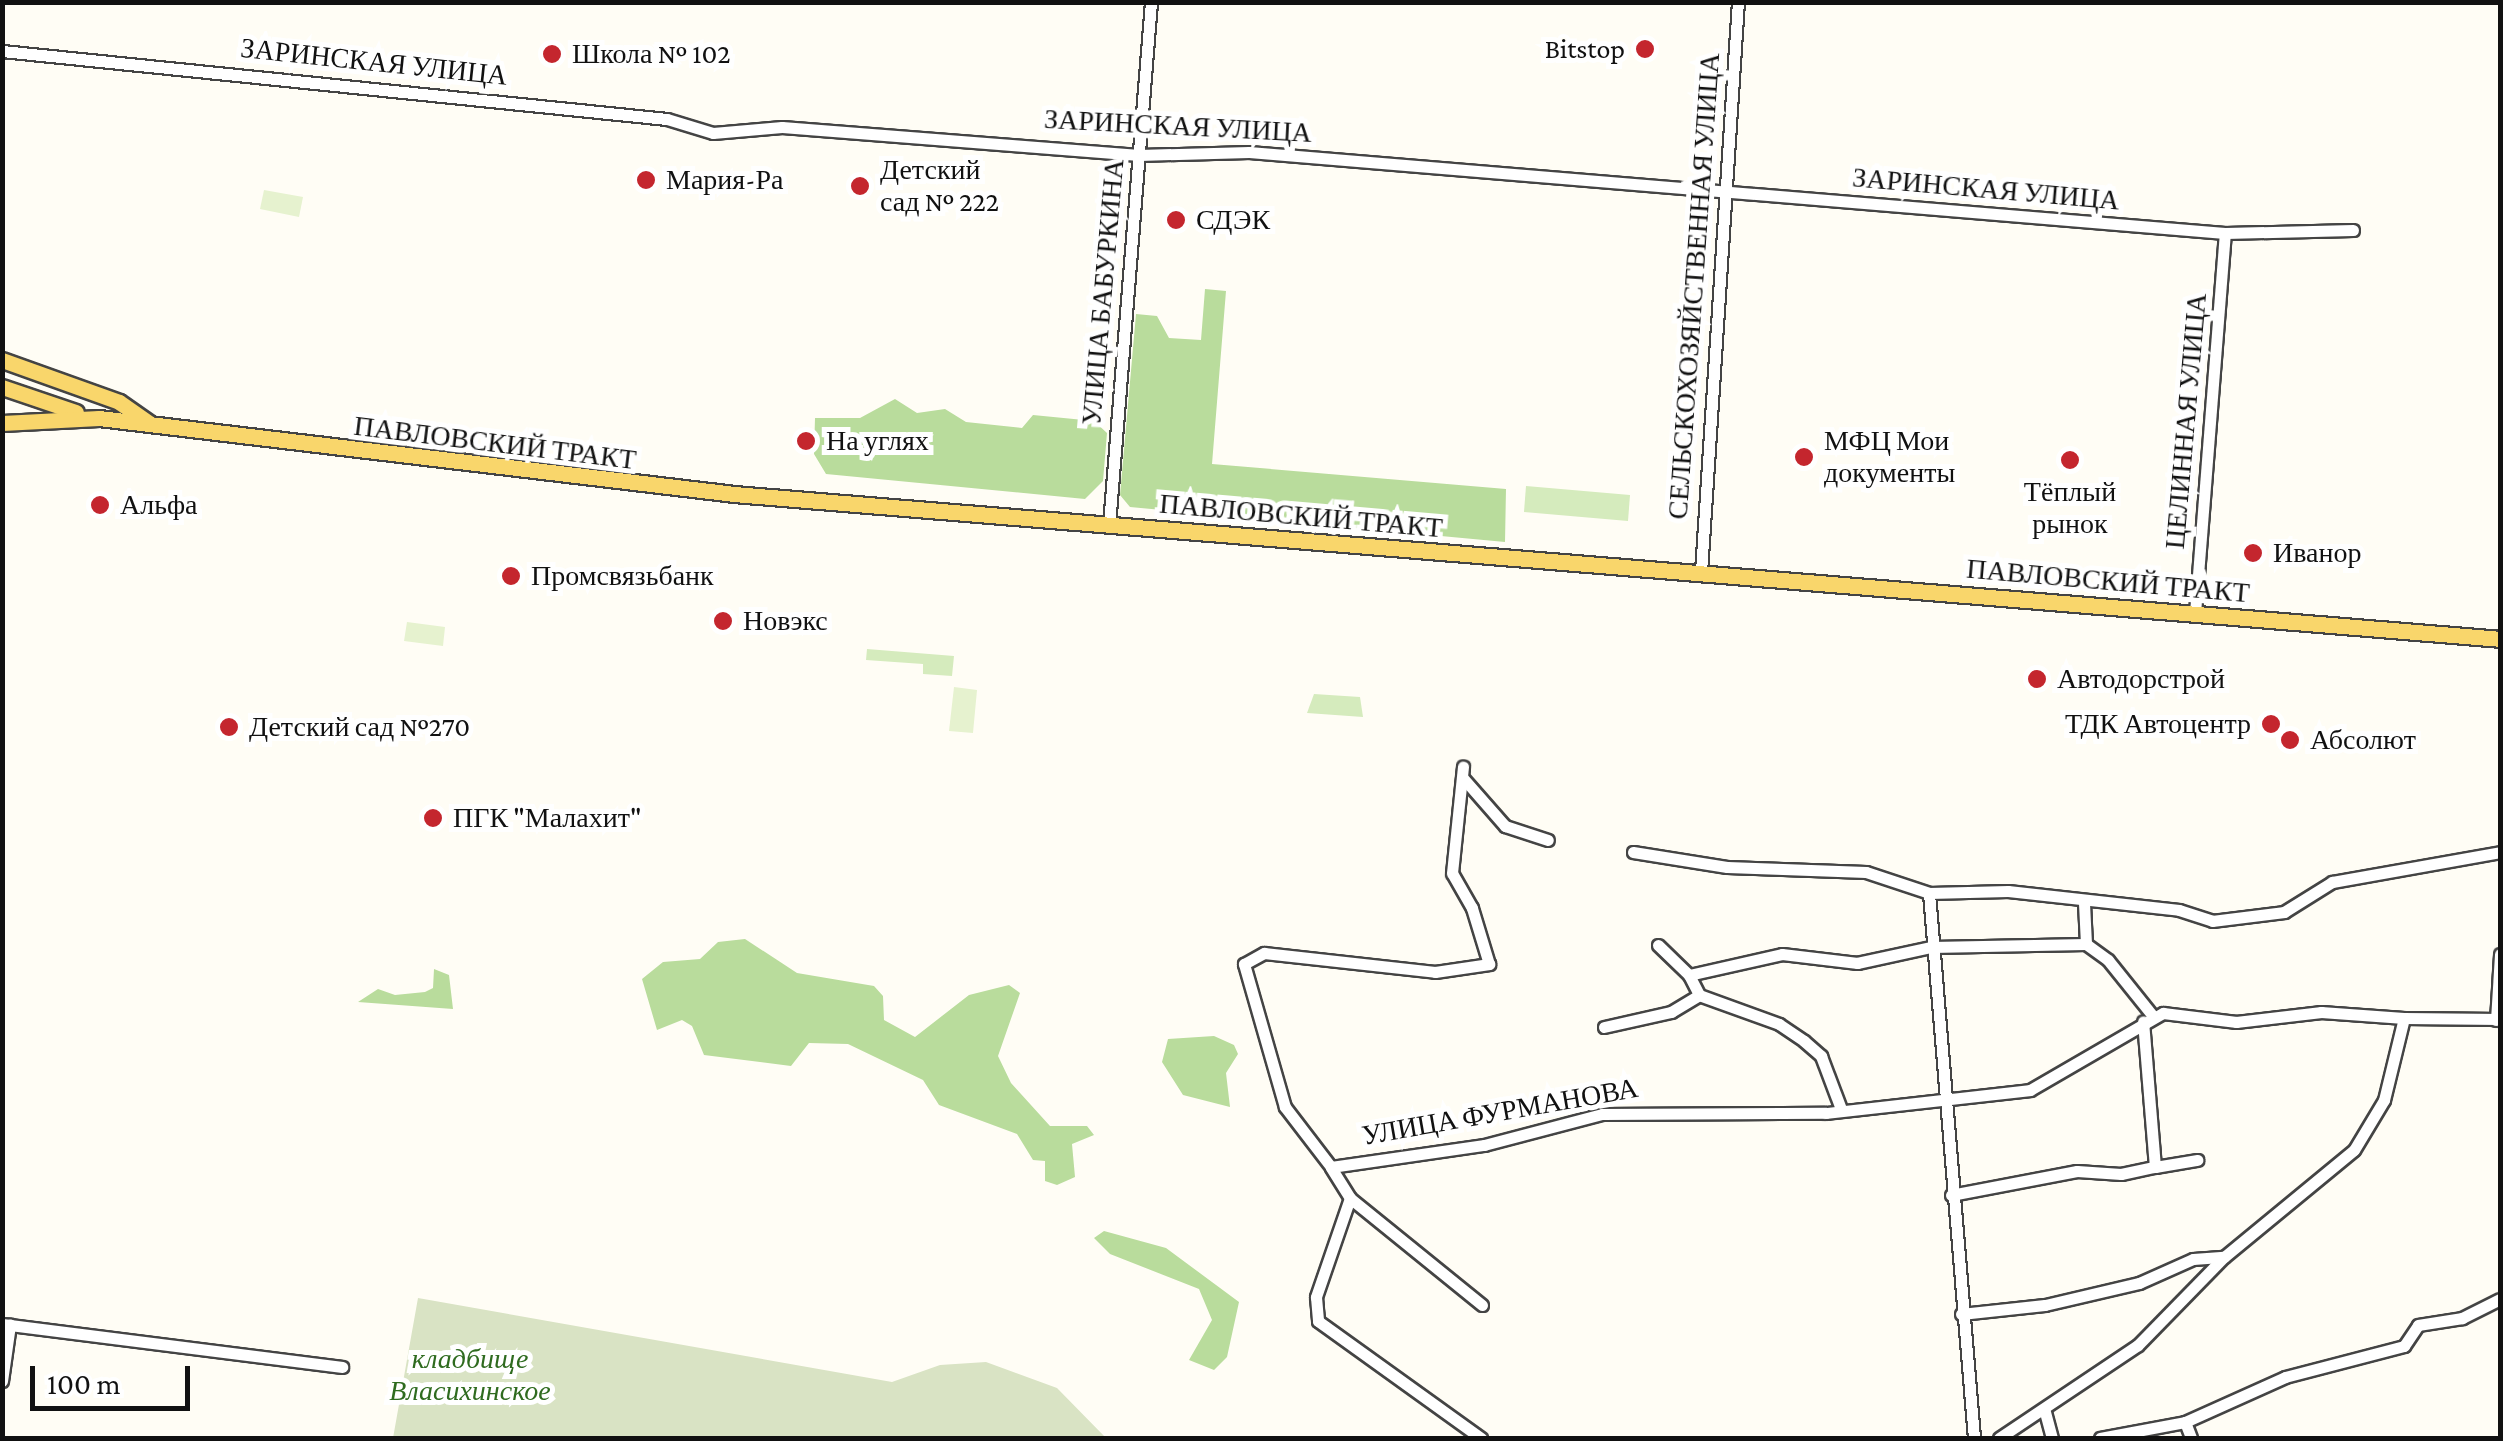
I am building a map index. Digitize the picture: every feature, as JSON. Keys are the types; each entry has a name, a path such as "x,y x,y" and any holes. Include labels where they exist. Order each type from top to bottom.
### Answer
{"main road":[{"path":"2,360 119,402 153,425"},
{"name":"ПАВЛОВСКИЙ ТРАКТ","path":"2,386 99,418"},
{"name":"ПАВЛОВСКИЙ ТРАКТ","path":"2,423 99,418 656,487 2500,640"}],"street":[{"name":"УЛИЦА БАБУРКИНА","path":"1109,525 1151,2"},
{"name":"СЕЛЬСКОХОЗЯЙСТВЕННАЯ УЛИЦА","path":"1701,572 1738,2"},
{"name":"ЗАРИНСКАЯ УЛИЦА","path":"2,51 667,119 713,132 760,127 868,131 1139,154 1249,152 2225,234 2354,230"},
{"name":"ЦЕЛИННАЯ УЛИЦА","path":"2195,613 2225,234"},
{"path":"1332,1167 1279,1092 1244,964 1264,954 1417,971 1490,964 1472,908 1452,872 1463,773 1505,826 1548,840"},
{"path":"1634,852 1728,867 1866,872 1929,893 2008,891 2238,920 2284,912 2332,882 2500,852"},
{"path":"1929,893 1942,1096 1974,1438"},
{"path":"2084,903 2086,944"},
{"path":"1689,975 1782,954 1857,963 1931,946 2086,944 2108,960 2148,1018 2155,1167"},
{"path":"1658,945 1689,975 1699,995 1779,1024 1804,1041 1820,1056 1841,1109"},
{"path":"2148,1018 2236,1022 2322,1012 2498,1019 2500,954"},
{"path":"1604,1027 1671,1012 1699,995"},
{"name":"УЛИЦА ФУРМАНОВА","path":"1482,1305 1350,1198 1332,1167 1484,1145 1602,1114 1841,1109 2030,1090 2148,1018"},
{"path":"1998,1438 2044,1412 2138,1344 2224,1256 2331,1173 2370,1127 2384,1100 2404,1018"},
{"path":"1952,1195 2077,1171 2121,1174 2197,1160"},
{"path":"1350,1198 1316,1298 1318,1320 1481,1438"},
{"path":"1962,1314 2045,1306 2139,1283 2193,1259 2224,1256"},
{"path":"2100,1438 2185,1422 2285,1377 2404,1346 2418,1325 2462,1318 2500,1299"},
{"path":"2,1381 6,1324 342,1367"},
{"path":"2044,1412 2052,1438"},
{"path":"2185,1422 2191,1438"}],"green space":[{"path":"264,190 303,197 299,217 260,209"},
{"path":"1205,289 1226,291 1212,464 1506,489 1505,542 1130,507 1120,495 1136,314 1157,316 1169,338 1201,340"},
{"path":"895,399 917,413 945,409 966,422 1022,428 1033,415 1094,421 1107,433 1103,481 1085,499 826,474 814,454 815,418 860,418"},
{"path":"1526,486 1630,495 1628,521 1524,512"},
{"path":"407,622 445,627 443,646 404,641"},
{"path":"867,649 954,656 952,676 923,674 923,664 866,660"},
{"path":"954,687 977,690 973,733 949,731"},
{"path":"1314,694 1360,697 1363,717 1307,713"},
{"path":"745,939 797,973 874,986 883,996 884,1020 915,1037 969,995 1009,985 1020,993 998,1056 1011,1083 1050,1126 1087,1126 1094,1135 1072,1144 1075,1177 1057,1185 1045,1181 1045,1161 1033,1160 1017,1134 939,1105 923,1080 848,1044 809,1043 791,1066 704,1055 692,1026 682,1020 657,1030 642,979 663,962 700,959 718,942"},
{"path":"434,969 449,975 453,1009 358,1002 378,989 395,995 425,992 433,988"},
{"path":"1214,1036 1234,1045 1238,1054 1226,1073 1230,1107 1183,1095 1162,1062 1168,1039"},
{"path":"1104,1231 1166,1248 1239,1302 1227,1357 1214,1370 1189,1360 1212,1320 1199,1289 1110,1254 1094,1238"},
{"name":"кладбище Власихинское","path":"418,1298 892,1382 940,1365 986,1362 1057,1388 1106,1438 393,1438"}],"place":[{"name":"Bitstop","path":"1645,49"},
{"name":"Школа № 102","path":"552,54"},
{"name":"Мария-Ра","path":"646,180"},
{"name":"Детский сад № 222","path":"860,186"},
{"name":"СДЭК","path":"1176,220"},
{"name":"На углях","path":"806,441"},
{"name":"МФЦ Мои документы","path":"1804,457"},
{"name":"Тёплый рынок","path":"2070,460"},
{"name":"Альфа","path":"100,505"},
{"name":"Иванор","path":"2253,553"},
{"name":"Промсвязьбанк","path":"511,576"},
{"name":"Новэкс","path":"723,621"},
{"name":"Автодорстрой","path":"2037,679"},
{"name":"ТДК Автоцентр","path":"2271,724"},
{"name":"Детский сад №270","path":"229,727"},
{"name":"Абсолют","path":"2290,740"},
{"name":"ПГК \"Малахит\"","path":"433,818"}]}
